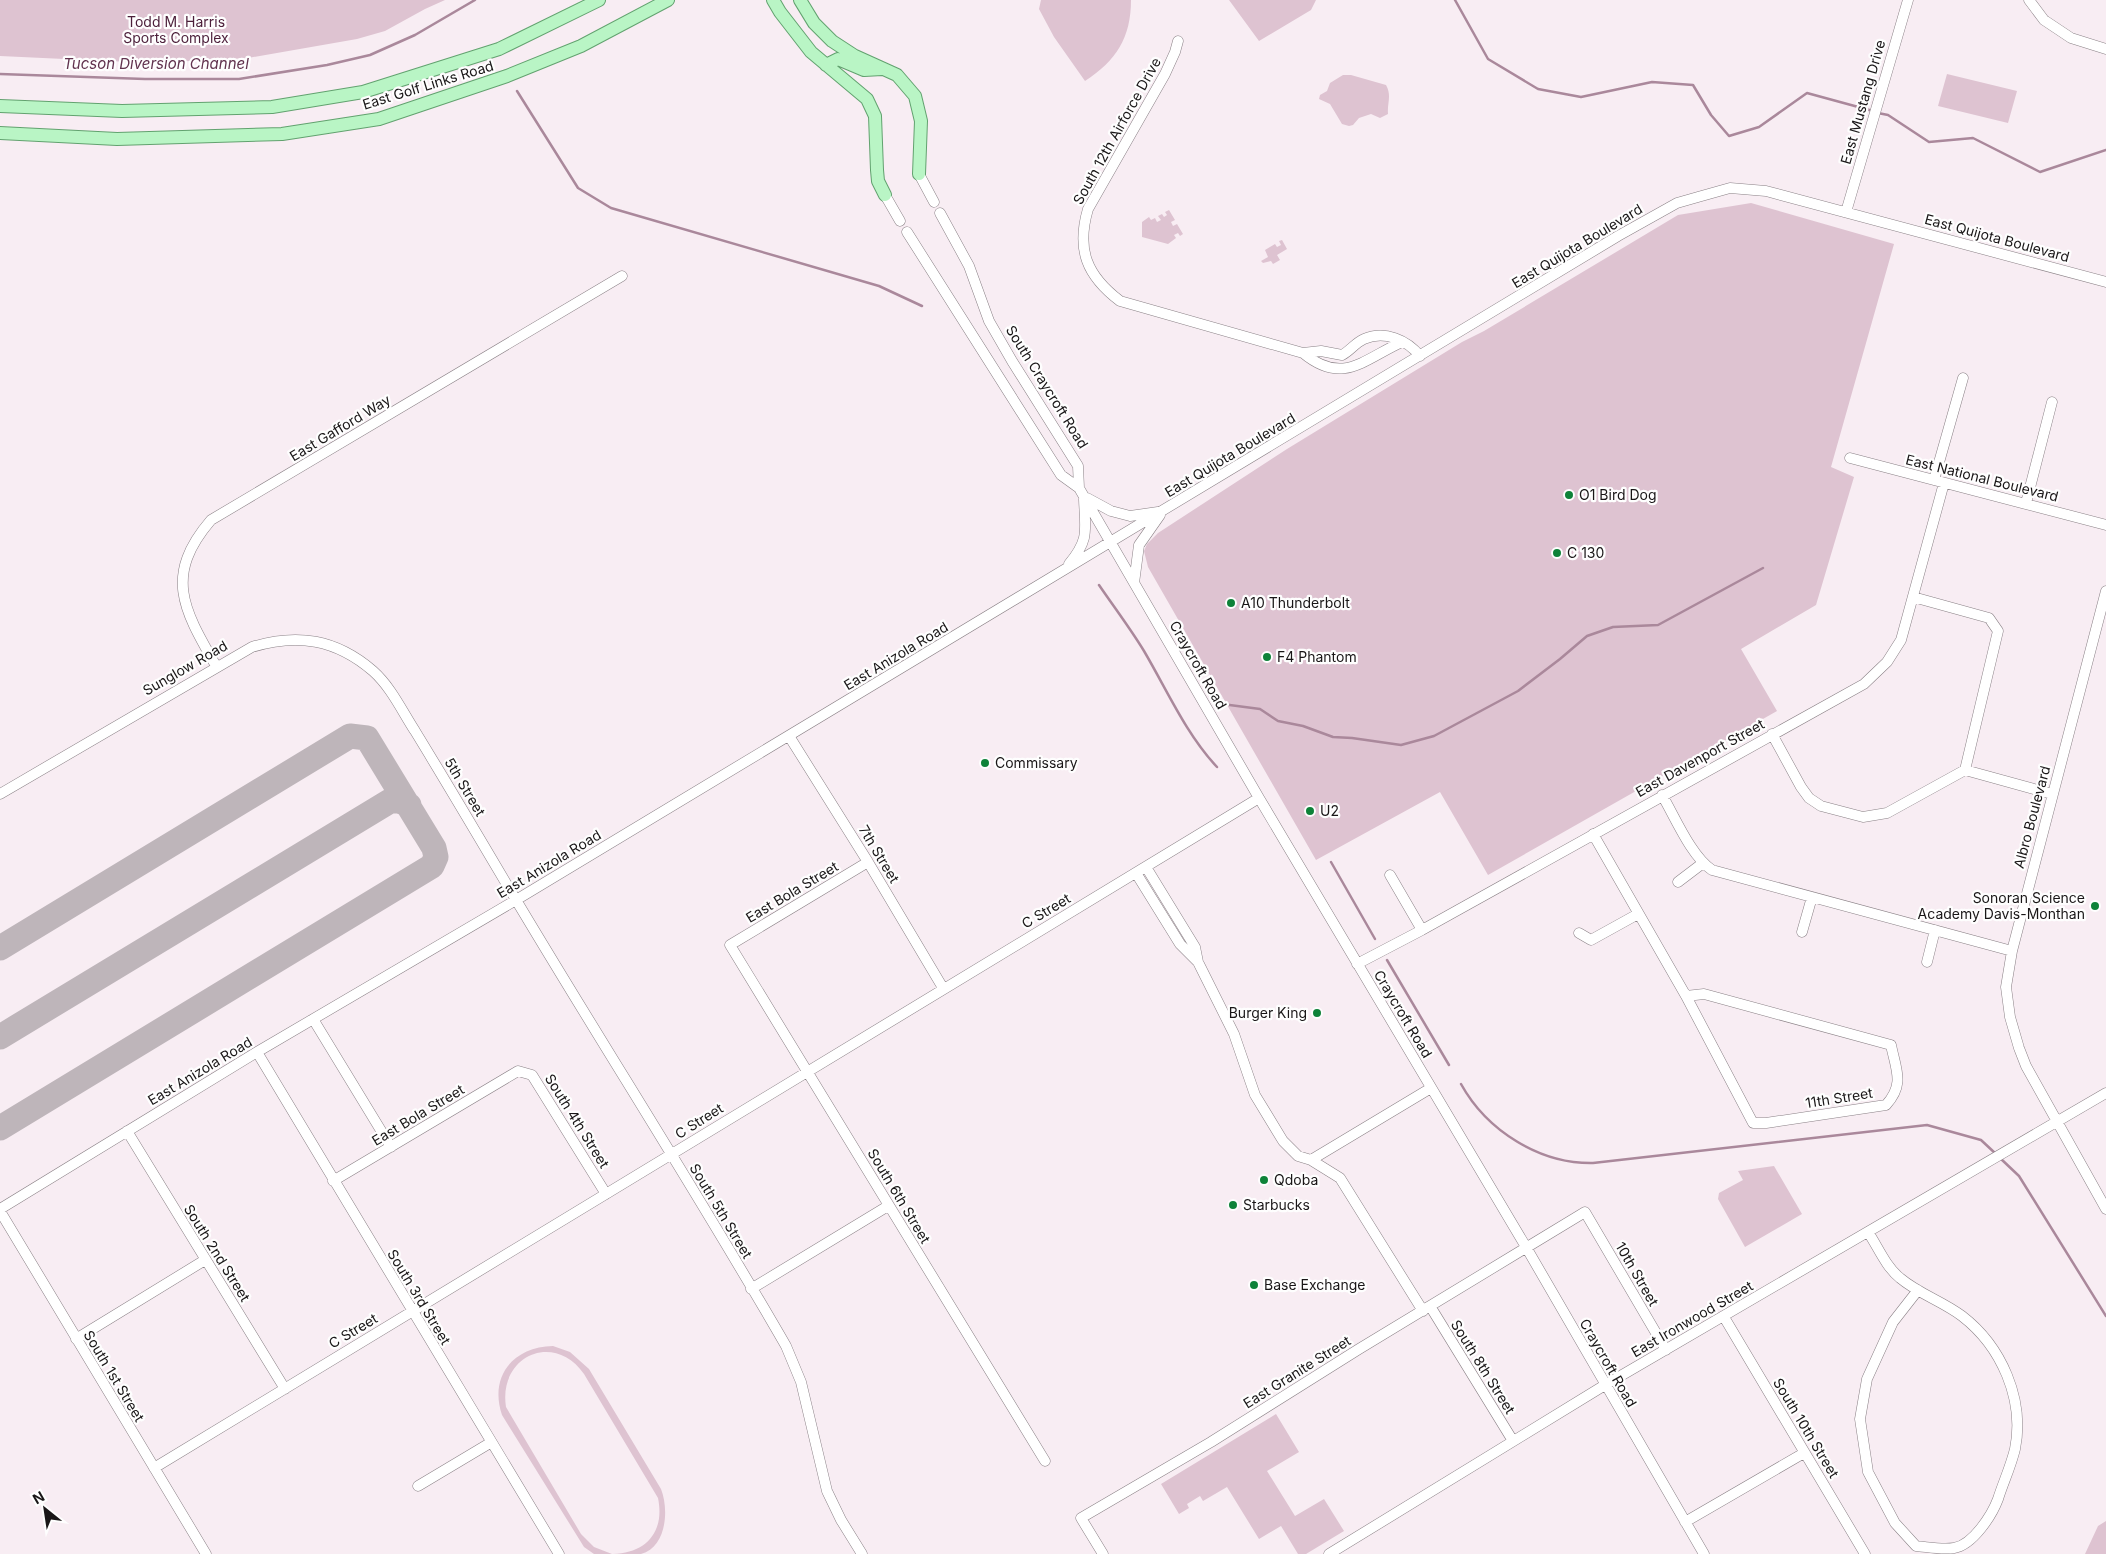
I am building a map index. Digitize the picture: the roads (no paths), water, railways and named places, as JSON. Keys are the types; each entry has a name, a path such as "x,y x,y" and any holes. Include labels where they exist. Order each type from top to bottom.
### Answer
{"main road":[{"name":"East Golf Links Road","path":"0,106 122,111 272,107 363,92 499,49 599,0"},
{"name":"East Golf Links Road","path":"0,133 117,139 282,134 378,119 507,76 572,49 668,0"},
{"path":"773,0 802,41 826,65 862,94 874,110 877,124 878,181 885,195"},
{"path":"800,0 814,23 832,41 855,56 897,75 908,86 918,104 921,121 919,174"},
{"path":"826,65 838,59 864,70 885,69"}],"street":[{"name":"East Mustang Drive","path":"1846,212 1908,0"},
{"path":"2029,0 2044,20 2071,38 2106,48"},
{"name":"South 12th Airforce Drive","path":"1178,40 1165,74 1088,209 1083,226 1082,248 1088,266 1098,282 1120,301 1303,353 1321,351 1342,355 1357,343 1371,336 1397,337 1402,342 1413,347 1420,356"},
{"path":"919,174 934,202"},
{"name":"East Quijota Boulevard","path":"1111,542 1618,236 1677,203 1730,188 1766,191 2106,282"},
{"path":"885,195 900,221"},
{"name":"South Craycroft Road","path":"940,213 969,266 989,321 1078,466 1084,540 1082,550 1064,571"},
{"path":"907,232 1061,475 1081,492 1111,511 1130,516 1163,511"},
{"name":"East Gafford Way","path":"216,666 189,616 183,589 185,562 198,536 211,520 622,276"},
{"name":"South 12th Airforce Drive","path":"1303,353 1316,364 1330,368 1344,368 1358,365 1402,342"},
{"name":"East Davenport Street","path":"1357,964 1422,930 1864,684 1879,672 1892,656 1900,640 1913,597 1963,378"},
{"path":"2026,503 2052,402"},
{"name":"East National Boulevard","path":"1850,458 2106,525"},
{"name":"Craycroft Road","path":"1081,492 1259,798 1526,1247 1704,1554"},
{"path":"1134,582 1139,545 1163,511"},
{"name":"East Anizola Road","path":"0,1210 257,1052 516,900 1111,542"},
{"name":"Albro Boulevard","path":"2105,1204 2026,1066 2010,1017 2006,987 2012,951 2106,591"},
{"path":"1913,597 1988,618 1998,631 1965,770"},
{"name":"Sunglow Road","path":"0,794 216,666 243,651 261,644 289,638 323,643 347,653 372,670 389,689"},
{"name":"5th Street","path":"389,689 516,900"},
{"path":"1772,734 1809,798 1821,806 1863,817 1887,813 1965,770 2052,794"},
{"name":"7th Street","path":"789,736 868,862 943,988"},
{"path":"1662,795 1696,854 1712,870 2012,951"},
{"name":"C Street","path":"154,1468 1259,798"},
{"name":"11th Street","path":"1593,834 1686,996 1753,1123 1766,1123 1886,1105 1893,1097 1898,1085 1892,1045 1704,994 1686,996"},
{"name":"East Bola Street","path":"730,945 868,862"},
{"path":"1678,882 1703,862"},
{"path":"1146,867 1195,947 1198,962"},
{"path":"1136,873 1180,944 1198,962"},
{"path":"1390,875 1422,930"},
{"path":"1802,932 1812,897"},
{"name":"South 5th Street","path":"516,900 786,1346 802,1382 827,1491 862,1554"},
{"path":"1578,933 1591,940 1638,914"},
{"path":"1927,962 1935,930"},
{"name":"South 6th Street","path":"730,945 1045,1461"},
{"name":"South 8th Street","path":"1198,962 1234,1034 1259,1102 1287,1146 1298,1156 1311,1160 1340,1178 1513,1441"},
{"path":"313,1019 391,1147"},
{"name":"South 3rd Street","path":"257,1052 490,1443 559,1554"},
{"name":"East Bola Street","path":"333,1181 518,1071"},
{"name":"South 4th Street","path":"518,1071 532,1075 606,1194"},
{"path":"1311,1160 1430,1088"},
{"path":"2057,1122 2106,1094"},
{"name":"East Ironwood Street","path":"1329,1554 1605,1385 2057,1122"},
{"name":"South 2nd Street","path":"127,1131 284,1388"},
{"path":"751,1289 888,1206"},
{"name":"South 1st Street","path":"0,1210 206,1554"},
{"name":"East Granite Street","path":"1103,1554 1081,1518 1211,1442 1426,1308 1585,1212"},
{"name":"10th Street","path":"1585,1212 1666,1350"},
{"path":"1868,1232 1888,1265 1899,1278 1962,1316 1995,1349 2005,1370 2017,1417 2015,1448 1992,1513 1976,1534 1965,1543 1954,1548 1916,1546 1896,1523 1868,1472 1860,1418 1867,1378 1894,1322 1918,1290"},
{"path":"76,1339 206,1260"},
{"name":"South 10th Street","path":"1724,1317 1865,1554"},
{"path":"418,1486 490,1443"},
{"path":"1685,1522 1804,1453"}],"waterway":[{"name":"Tucson Diversion Channel","path":"0,74 145,79 239,79 327,65 370,55 415,35 475,0"},
{"path":"1455,0 1488,59 1538,89 1581,97 1652,82 1693,85 1711,115 1729,136 1759,127 1807,93 1873,111"},
{"path":"517,91 578,188 611,208 879,286 922,306"},
{"path":"1878,113 1888,115 1929,142 1973,138 2040,172 2106,150"},
{"path":"1222,704 1260,709 1278,721 1303,726 1333,737 1401,745 1434,736 1518,691 1587,636 1613,627 1658,625 1763,568"},
{"path":"1099,585 1144,651 1186,726 1217,767"},
{"path":"1331,862 1375,939"},
{"path":"1387,960 1449,1065"},
{"path":"1461,1084 1485,1116 1517,1142 1554,1158 1573,1162 1593,1163 1927,1125 1981,1140 1996,1154"},
{"path":"2000,1158 2019,1176 2106,1316"}],"place":[{"name":"O1 Bird Dog","path":"1569,495"},
{"name":"C 130","path":"1557,553"},
{"name":"A10 Thunderbolt","path":"1231,603"},
{"name":"F4 Phantom","path":"1267,657"},
{"name":"Commissary","path":"985,763"},
{"name":"U2","path":"1310,811"},
{"name":"Sonoran Science Academy Davis-Monthan","path":"2095,906"},
{"name":"Burger King","path":"1317,1013"},
{"name":"Qdoba","path":"1264,1180"},
{"name":"Starbucks","path":"1233,1205"},
{"name":"Base Exchange","path":"1254,1285"}],"park label":[{"name":"Todd M. Harris Sports Complex","path":"176,30"}]}
